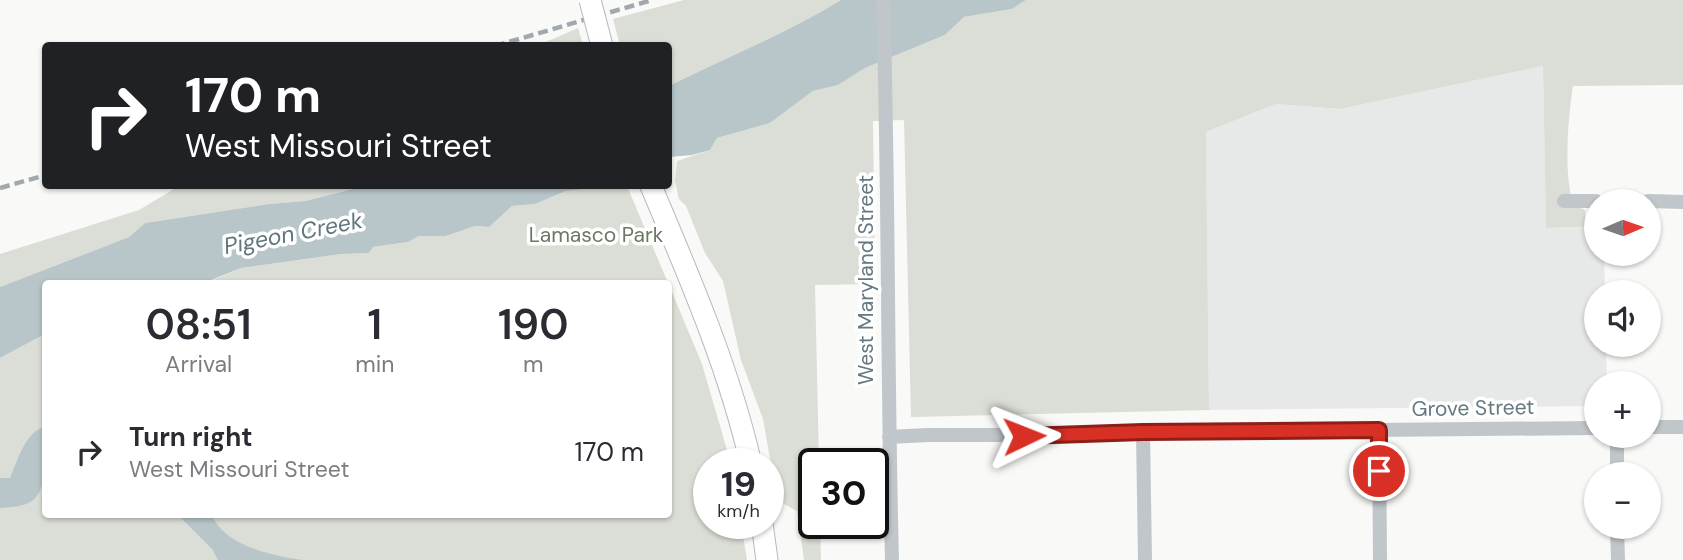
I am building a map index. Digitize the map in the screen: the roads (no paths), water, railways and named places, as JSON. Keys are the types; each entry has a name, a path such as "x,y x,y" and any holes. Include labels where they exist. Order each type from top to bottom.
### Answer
{"main road":[{"path":"590,0 601,42"},
{"path":"652,189 720,360 747,448"},
{"path":"764,539 767,560"}],"street":[{"name":"West Maryland Street","path":"883,0 892,560"},
{"path":"1564,201 1584,201"},
{"path":"1661,201 1683,202"},
{"path":"1661,427 1683,426"},
{"name":"Grove Street","path":"889,437 1584,428"},
{"path":"1379,430 1380,560"},
{"path":"1143,432 1145,560"},
{"path":"1617,539 1618,560"}],"water":[{"path":"841,0 1026,0 1012,9 964,17 945,35 865,68 838,85 813,91 770,123 717,138 710,150 672,157 672,85"},
{"name":"Pigeon Creek","path":"353,189 584,189 566,191 535,204 512,206 489,227 475,226 446,236 419,236 408,242 373,247 369,253 341,254 241,268 211,280 42,280 42,336 0,358 0,287 129,237 145,223 305,201"},
{"path":"42,428 41,487 32,501 0,508 0,478 10,478 27,440"},
{"path":"181,518 214,518 227,535 238,542 278,556 303,560 218,560 213,550"}],"railway":[{"path":"509,42 652,0"},
{"path":"0,188 42,176"}],"park label":[{"name":"Lamasco Park","path":"596,235"}]}
